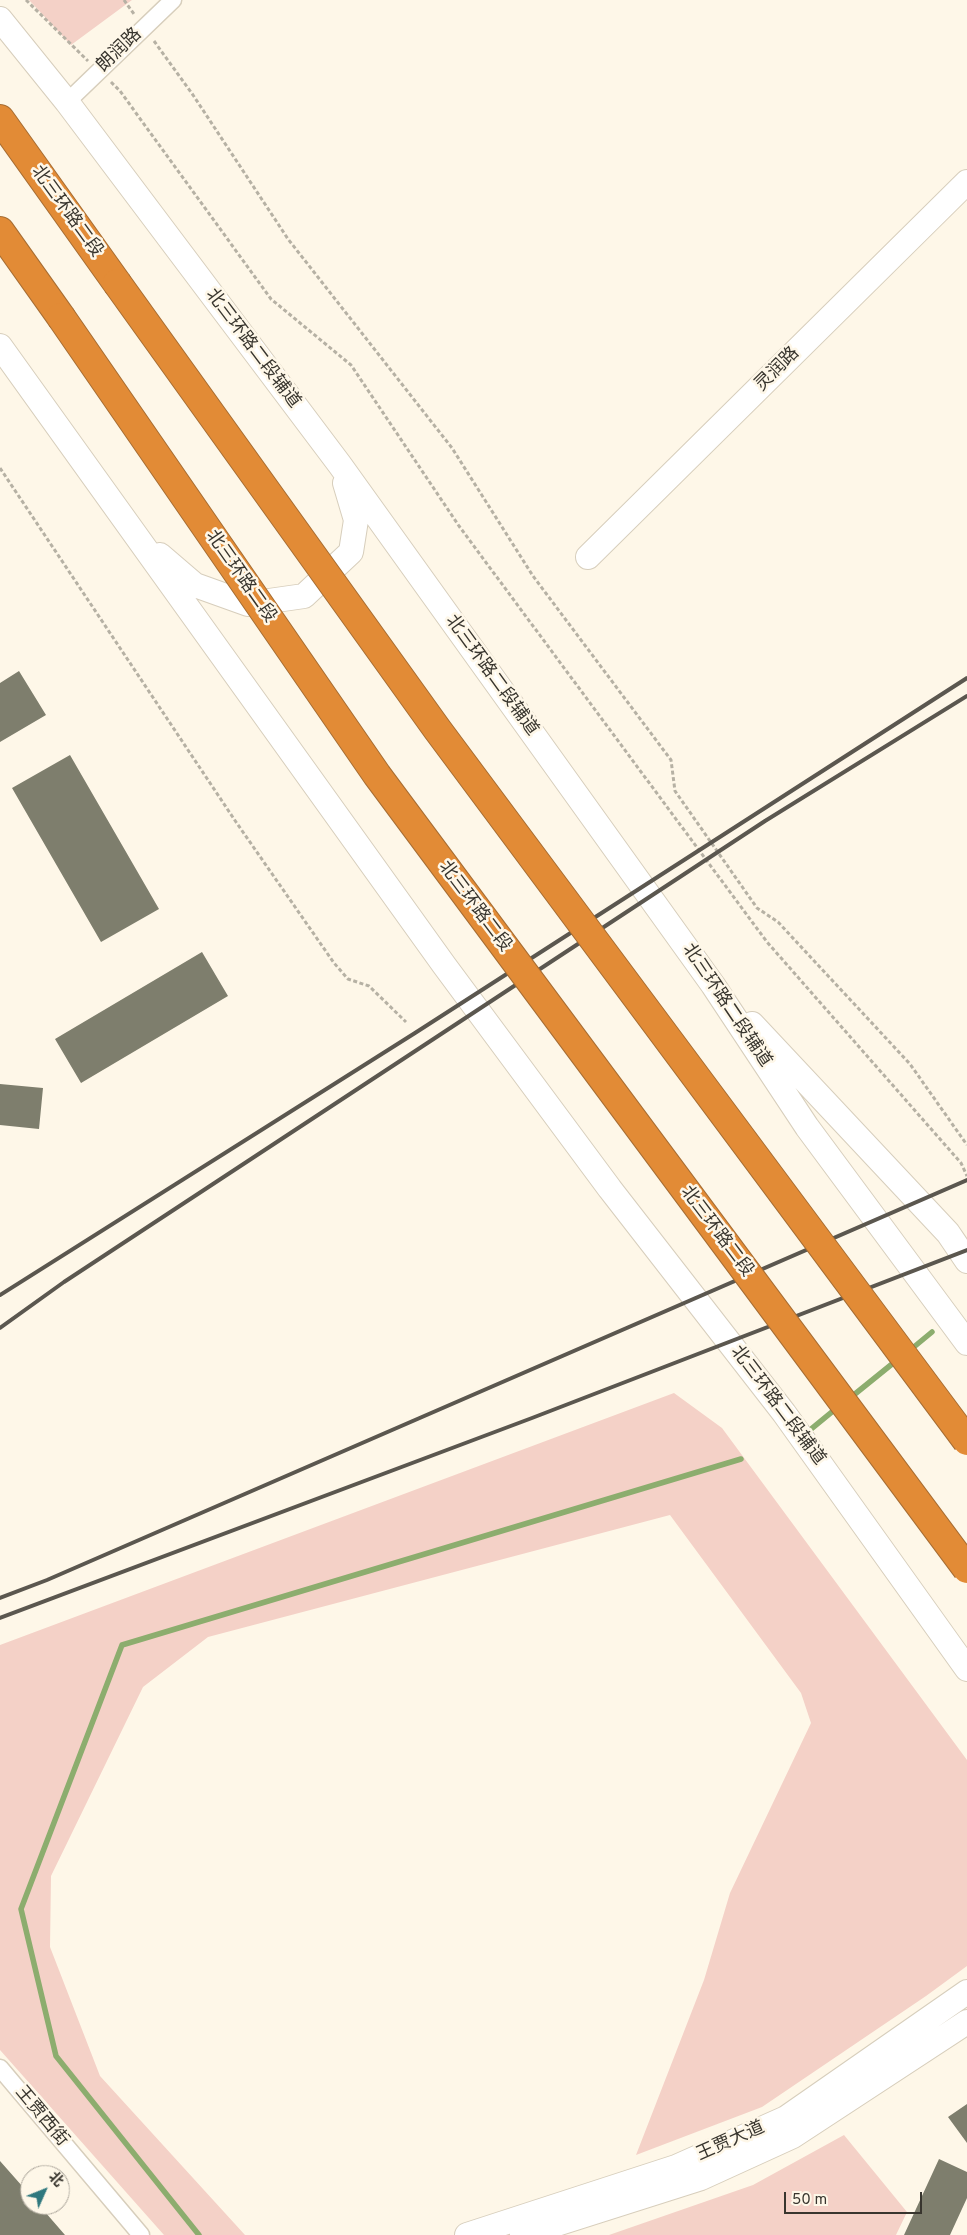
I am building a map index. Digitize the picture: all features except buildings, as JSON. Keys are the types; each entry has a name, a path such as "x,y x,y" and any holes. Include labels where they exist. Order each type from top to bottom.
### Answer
{"highway":[{"name":"北三环路二段","path":"0,119 437,729 967,1441"},
{"name":"北三环路二段","path":"0,231 377,775 967,1569"}],"main road":[{"name":"北三环路二段辅道","path":"0,19 67,102 340,465 714,985 807,1127 967,1343"},
{"name":"灵润路","path":"588,557 967,182"},
{"name":"北三环路二段辅道","path":"0,346 130,530 444,965 610,1190 784,1413 967,1669"},
{"path":"130,530 195,586 248,604 304,596 351,552 356,520 340,465"},
{"path":"714,985 885,1163 948,1233 967,1261"},
{"name":"王贾大道","path":"467,2235 676,2167 786,2118 967,1992"},
{"name":"王贾大道","path":"522,2235 701,2178 793,2136 967,2022"}],"street":[{"name":"朗润路","path":"67,102 173,0"},
{"name":"王贾西街","path":"0,2068 141,2235"}],"path":[{"path":"26,0 120,92 271,299 350,365 459,526 767,942 954,1156 967,1176"},
{"path":"124,0 193,95 288,239 452,448 533,576 670,760 675,791 757,908 778,922 910,1064 967,1145"},
{"path":"0,468 236,822 334,963 348,978 369,986 406,1022"}],"shaded area":[{"path":"29,0 132,0 71,45"},
{"path":"674,1393 722,1428 967,1760 967,1966 762,2107 636,2155 704,1980 730,1893 811,1723 801,1693 670,1515 208,1637 143,1687 51,1876 50,1947 100,2076 245,2235 164,2235 0,2050 0,1645"},
{"path":"844,2135 907,2212 896,2235 609,2235 753,2185"}],"waterway":[{"path":"909,1351 932,1332"},
{"path":"850,1398 897,1360"},
{"path":"811,1429 839,1406"},
{"path":"199,2235 56,2056 21,1909 122,1645 741,1459"}],"railway":[{"path":"0,1295 415,1033 967,678"},
{"path":"0,1328 64,1282 765,821 967,696"},
{"path":"0,1598 47,1580 967,1180"},
{"path":"0,1618 532,1418 967,1250"}]}
